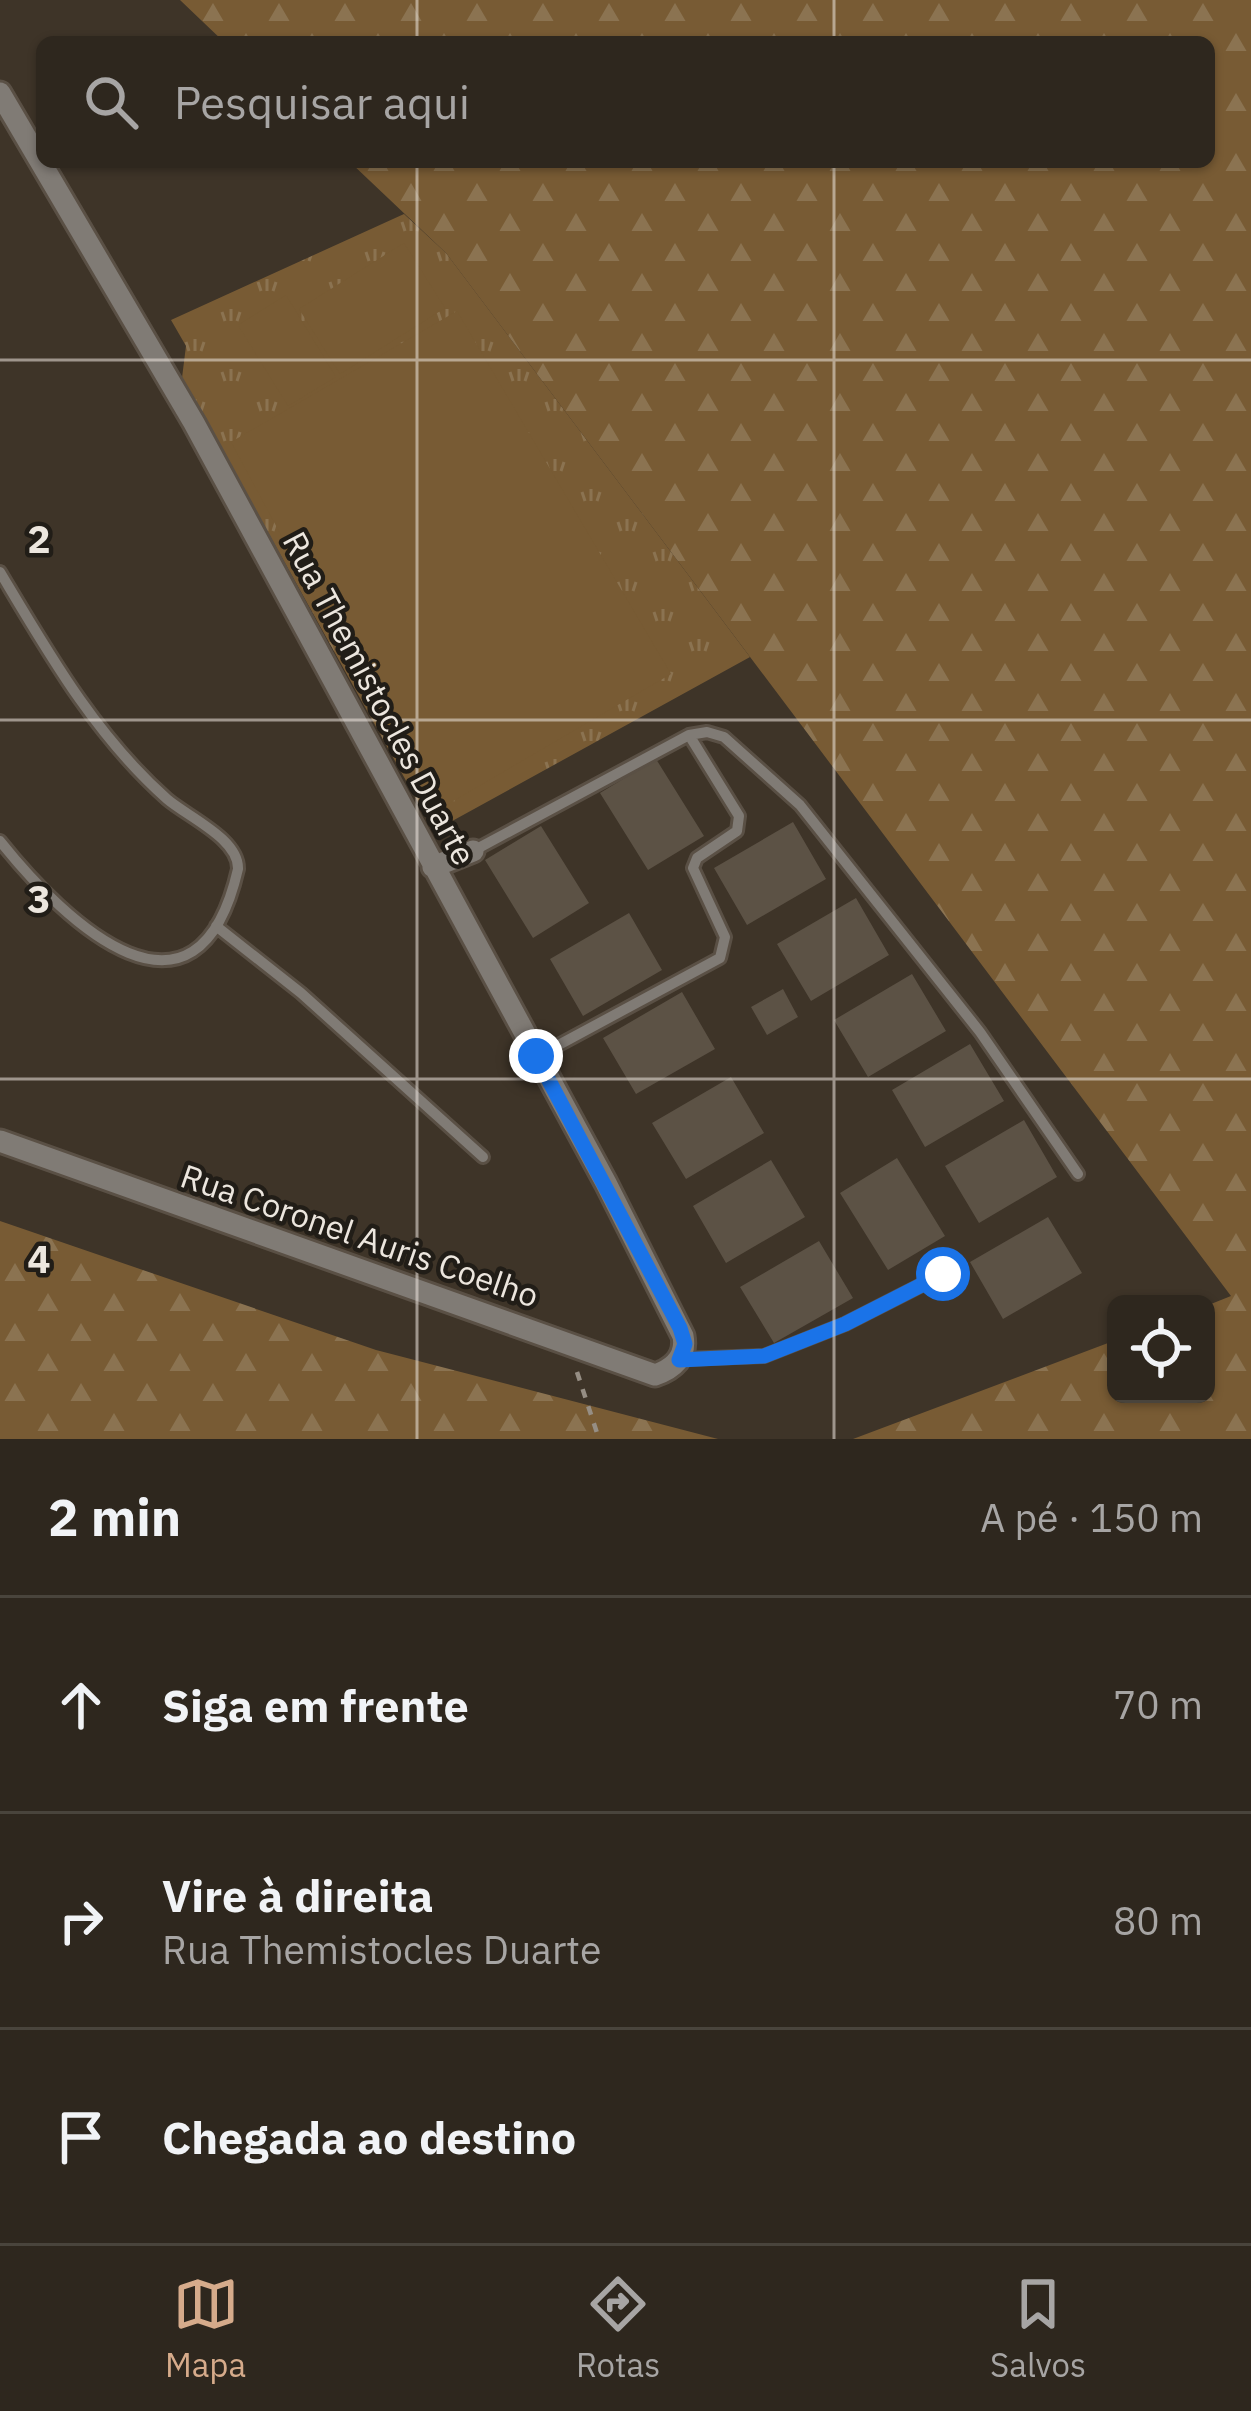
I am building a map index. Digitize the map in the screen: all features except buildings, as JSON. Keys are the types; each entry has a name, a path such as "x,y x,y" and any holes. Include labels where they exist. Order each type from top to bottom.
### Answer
{"street":[{"name":"Rua Themistocles Duarte","path":"0,93 36,154"},
{"name":"Rua Themistocles Duarte","path":"44,168 194,423 433,867 544,1052 682,1352"},
{"path":"433,867 473,851"},
{"name":"Rua Coronel Auris Coelho","path":"0,1141 655,1375 670,1370 682,1352"}],"lane":[{"path":"0,572 58,670 108,737 170,801 236,853 235,881 216,926 190,953 162,963 146,962 121,952 52,897 0,841"},
{"path":"473,851 688,735 707,732 724,737 800,805 980,1032 1078,1174"},
{"path":"544,1052 720,958 725,948 725,938 693,868 697,858 737,832 739,816 688,735"},
{"path":"216,926 301,993 483,1157"},
{"path":"682,1352 764,1356 845,1324 943,1274"}],"path":[{"path":"568,1344 598,1439"}],"green space":[{"path":"180,0 1251,0 1251,1439 853,1439 1107,1343 1107,1403 1215,1403 1215,1302 1231,1296 446,253 356,168 1215,168 1215,36 218,36"},
{"path":"404,214 446,253 750,657 434,831 182,378 186,346 171,320"},
{"path":"404,243 445,308 340,374 299,309"},
{"path":"286,295 336,377 288,406 238,325"},
{"path":"457,311 671,674 431,814 231,442"},
{"path":"0,1221 376,1350 718,1439 0,1439"}],"route":[{"path":"536,1056 680,1328 685,1344 679,1360 764,1356 845,1324 943,1274"}]}
